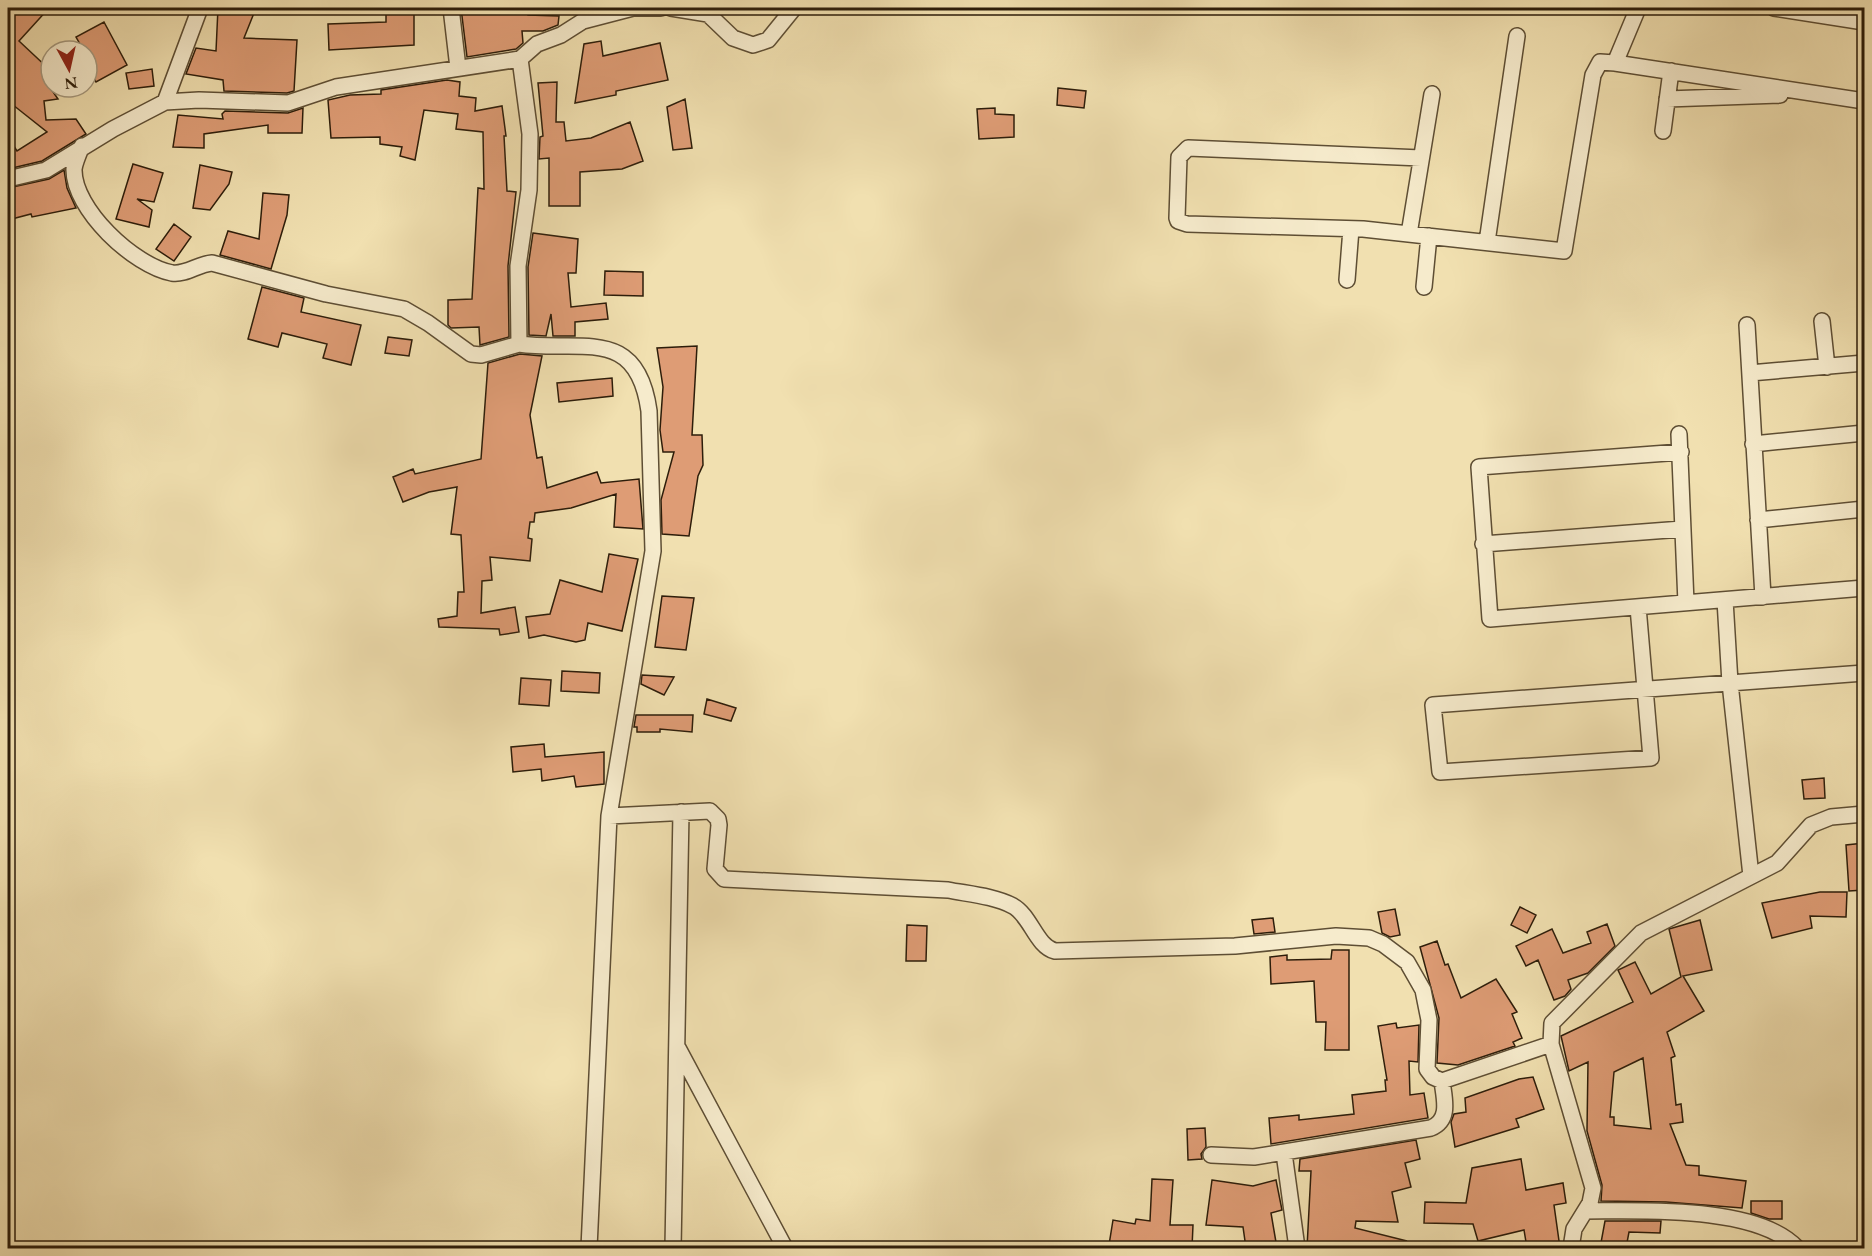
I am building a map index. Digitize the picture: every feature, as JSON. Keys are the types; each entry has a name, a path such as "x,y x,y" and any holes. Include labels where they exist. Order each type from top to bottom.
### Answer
{"street":[{"path":"165,102 200,8"},
{"path":"451,8 458,68"},
{"path":"8,179 46,170 82,146 165,102 199,100 288,103 336,87 520,59 537,44 561,35 583,21 633,8 661,8"},
{"path":"671,8 708,14 733,38 753,45 768,40 794,8"},
{"path":"1615,63 1638,8"},
{"path":"1774,8 1864,22"},
{"path":"1487,242 1517,36"},
{"path":"519,344 518,266 529,190 530,134 520,59"},
{"path":"1421,158 1195,148 1182,151 1179,157 1177,218 1182,224 1351,229 1564,251 1593,75 1600,62 1864,101"},
{"path":"1663,131 1671,71"},
{"path":"1667,99 1816,93"},
{"path":"1409,234 1432,94"},
{"path":"82,146 74,167 75,174 80,192 92,214 120,244 165,271 180,273 212,263 326,294 404,309 428,322 471,354 481,355 519,344 538,347 591,345 606,349 638,371 646,389 653,551 609,816 589,1248"},
{"path":"1347,280 1351,229"},
{"path":"1424,287 1429,236"},
{"path":"1822,321 1827,367"},
{"path":"1747,325 1763,597"},
{"path":"1750,373 1864,363"},
{"path":"1753,444 1864,433"},
{"path":"1679,434 1686,603"},
{"path":"1681,452 1479,467 1490,619 1864,588"},
{"path":"1758,520 1864,510"},
{"path":"1483,544 1682,529"},
{"path":"1725,600 1730,683 1751,876"},
{"path":"1638,607 1643,689 1651,758 1440,772 1433,705 1643,689 1864,673"},
{"path":"609,816 710,811 718,819 715,869 724,879 948,890 982,896 1016,908 1046,947 1055,951 1214,947 1336,936 1369,938 1383,944 1407,962 1423,990 1429,1020 1428,1072 1442,1081"},
{"path":"673,1248 681,812"},
{"path":"1571,1248 1574,1229 1593,1196 1591,1175 1551,1044 1552,1023 1581,997 1641,933 1777,863 1811,825 1831,817 1864,814"},
{"path":"1442,1081 1551,1044"},
{"path":"676,1045 785,1248"},
{"path":"1211,1155 1240,1158 1284,1153 1435,1126 1445,1115 1442,1081"},
{"path":"1284,1153 1297,1248"},
{"path":"1585,1211 1686,1211 1709,1215 1762,1228 1781,1236 1797,1248"}],"building":[{"path":"8,8 49,8 19,41 39,60 39,99 58,99 44,101 46,120 76,119 86,134 42,161 8,169 8,137 17,151 47,132 8,101"},
{"path":"218,8 256,8 244,38 297,40 294,91 287,93 224,91 223,80 186,74 196,48 216,51"},
{"path":"461,8 527,8 528,15 559,16 558,25 543,31 522,31 523,43 516,49 467,57"},
{"path":"386,12 414,12 414,45 329,50 328,24 386,22"},
{"path":"104,22 127,65 99,80 99,39 77,39 76,37"},
{"path":"601,41 603,56 660,43 668,80 616,91 616,95 575,103 584,44"},
{"path":"152,69 154,86 129,89 126,73"},
{"path":"447,80 460,82 459,96 476,98 475,111 502,106 506,136 504,136 507,191 516,192 508,266 509,337 480,345 479,327 451,328 448,325 448,300 472,299 478,188 484,189 483,132 456,129 458,114 424,110 415,160 400,156 402,147 380,144 380,137 331,138 328,100 350,95 381,94 381,90"},
{"path":"557,82 556,122 564,122 566,141 591,138 630,122 643,161 622,169 580,172 580,206 549,206 549,158 539,159 540,137 543,136 538,83"},
{"path":"1058,88 1086,91 1084,108 1057,105"},
{"path":"685,99 692,148 673,150 667,107"},
{"path":"303,108 302,133 268,133 268,125 204,134 204,148 173,147 178,115 223,119 222,114 225,111 288,113"},
{"path":"995,108 995,114 1014,115 1014,137 979,139 977,109"},
{"path":"133,164 163,173 154,202 137,199 152,210 149,227 116,219"},
{"path":"200,165 232,172 229,184 210,210 193,208"},
{"path":"64,170 67,188 76,208 32,217 31,214 8,220 8,188 49,179"},
{"path":"263,193 289,195 287,215 271,269 220,255 228,231 259,239"},
{"path":"174,224 191,237 174,261 156,249"},
{"path":"533,233 578,239 576,273 568,273 571,307 606,303 608,319 575,322 575,336 553,336 551,314 546,336 529,335 528,267"},
{"path":"605,271 643,272 643,296 604,295"},
{"path":"262,287 304,298 301,312 361,325 351,365 323,358 327,344 282,333 278,347 248,339"},
{"path":"388,337 412,340 409,356 385,353"},
{"path":"697,346 692,435 702,435 703,465 698,476 689,536 662,534 661,500 674,452 663,452 660,430 663,387 657,348"},
{"path":"520,354 542,356 530,415 537,458 542,457 547,488 597,472 601,483 639,479 643,529 614,527 616,494 571,508 535,513 534,522 530,522 528,538 532,539 530,561 490,557 492,580 482,581 481,613 515,607 519,632 500,635 499,629 439,627 438,619 457,616 458,592 464,592 461,535 451,534 457,487 429,492 403,502 393,477 413,469 415,474 481,459 488,363"},
{"path":"612,378 613,396 559,402 557,383"},
{"path":"609,554 638,559 622,631 588,623 585,640 576,642 544,635 529,638 526,617 550,614 560,580 602,592"},
{"path":"662,596 694,598 686,650 655,647"},
{"path":"562,671 600,673 599,693 561,691"},
{"path":"642,675 674,677 664,695 641,684"},
{"path":"521,678 551,680 549,706 519,704"},
{"path":"707,699 736,708 731,721 704,714"},
{"path":"636,715 693,715 692,732 660,729 660,732 637,732 637,727 634,727"},
{"path":"544,744 545,757 604,752 604,784 576,787 574,776 542,781 541,769 513,772 511,747"},
{"path":"1824,778 1825,798 1804,799 1802,780"},
{"path":"1864,843 1864,890 1849,891 1846,845"},
{"path":"1820,892 1847,892 1846,917 1810,916 1812,928 1772,938 1762,903"},
{"path":"1520,907 1536,915 1527,933 1511,925"},
{"path":"1395,909 1400,935 1390,937 1382,933 1378,912"},
{"path":"1273,918 1275,932 1254,934 1252,920"},
{"path":"1700,920 1712,970 1683,976 1704,1011 1667,1032 1675,1056 1671,1058 1676,1105 1681,1104 1683,1122 1670,1124 1686,1165 1699,1166 1699,1175 1746,1181 1742,1208 1666,1202 1601,1201 1602,1185 1587,1131 1588,1062 1569,1071 1561,1036 1633,1002 1618,970 1635,962 1651,994 1681,977 1669,929","holes":["1643,1058 1651,1129 1614,1125 1614,1117 1610,1117 1614,1072"]},
{"path":"1607,924 1615,946 1588,973 1568,980 1571,989 1565,996 1554,1000 1538,960 1526,966 1516,946 1552,929 1563,953 1591,943 1587,932"},
{"path":"907,925 927,926 926,961 906,961"},
{"path":"1437,941 1445,965 1448,964 1461,998 1496,979 1517,1012 1512,1014 1522,1038 1513,1042 1515,1046 1458,1065 1437,1063 1439,1018 1420,947"},
{"path":"1332,950 1349,950 1349,1050 1325,1050 1326,1022 1316,1022 1314,981 1271,984 1270,957 1287,955 1287,960 1331,959"},
{"path":"1396,1023 1397,1028 1419,1025 1418,1062 1409,1061 1410,1095 1424,1093 1428,1118 1271,1144 1269,1118 1299,1115 1299,1120 1354,1114 1352,1095 1386,1091 1385,1080 1387,1080 1378,1026"},
{"path":"1533,1077 1544,1109 1516,1119 1519,1127 1455,1147 1451,1122 1454,1114 1466,1112 1465,1098 1519,1079"},
{"path":"1205,1128 1206,1147 1201,1154 1202,1159 1188,1160 1187,1129"},
{"path":"1416,1140 1420,1159 1405,1163 1411,1187 1392,1192 1398,1222 1356,1221 1355,1228 1407,1241 1382,1246 1383,1248 1307,1248 1311,1171 1299,1171 1300,1159"},
{"path":"1521,1159 1526,1190 1563,1183 1566,1203 1554,1205 1560,1248 1527,1248 1524,1230 1478,1241 1473,1224 1424,1223 1425,1202 1466,1203 1472,1168"},
{"path":"1152,1179 1173,1180 1170,1225 1193,1225 1192,1248 1127,1248 1109,1245 1113,1220 1135,1224 1136,1219 1150,1221"},
{"path":"1212,1180 1253,1186 1276,1180 1282,1210 1271,1213 1277,1248 1246,1248 1243,1227 1206,1225"},
{"path":"1751,1201 1782,1201 1782,1219 1769,1219 1751,1213"},
{"path":"1605,1221 1661,1221 1660,1233 1629,1232 1626,1248 1600,1248"}]}
